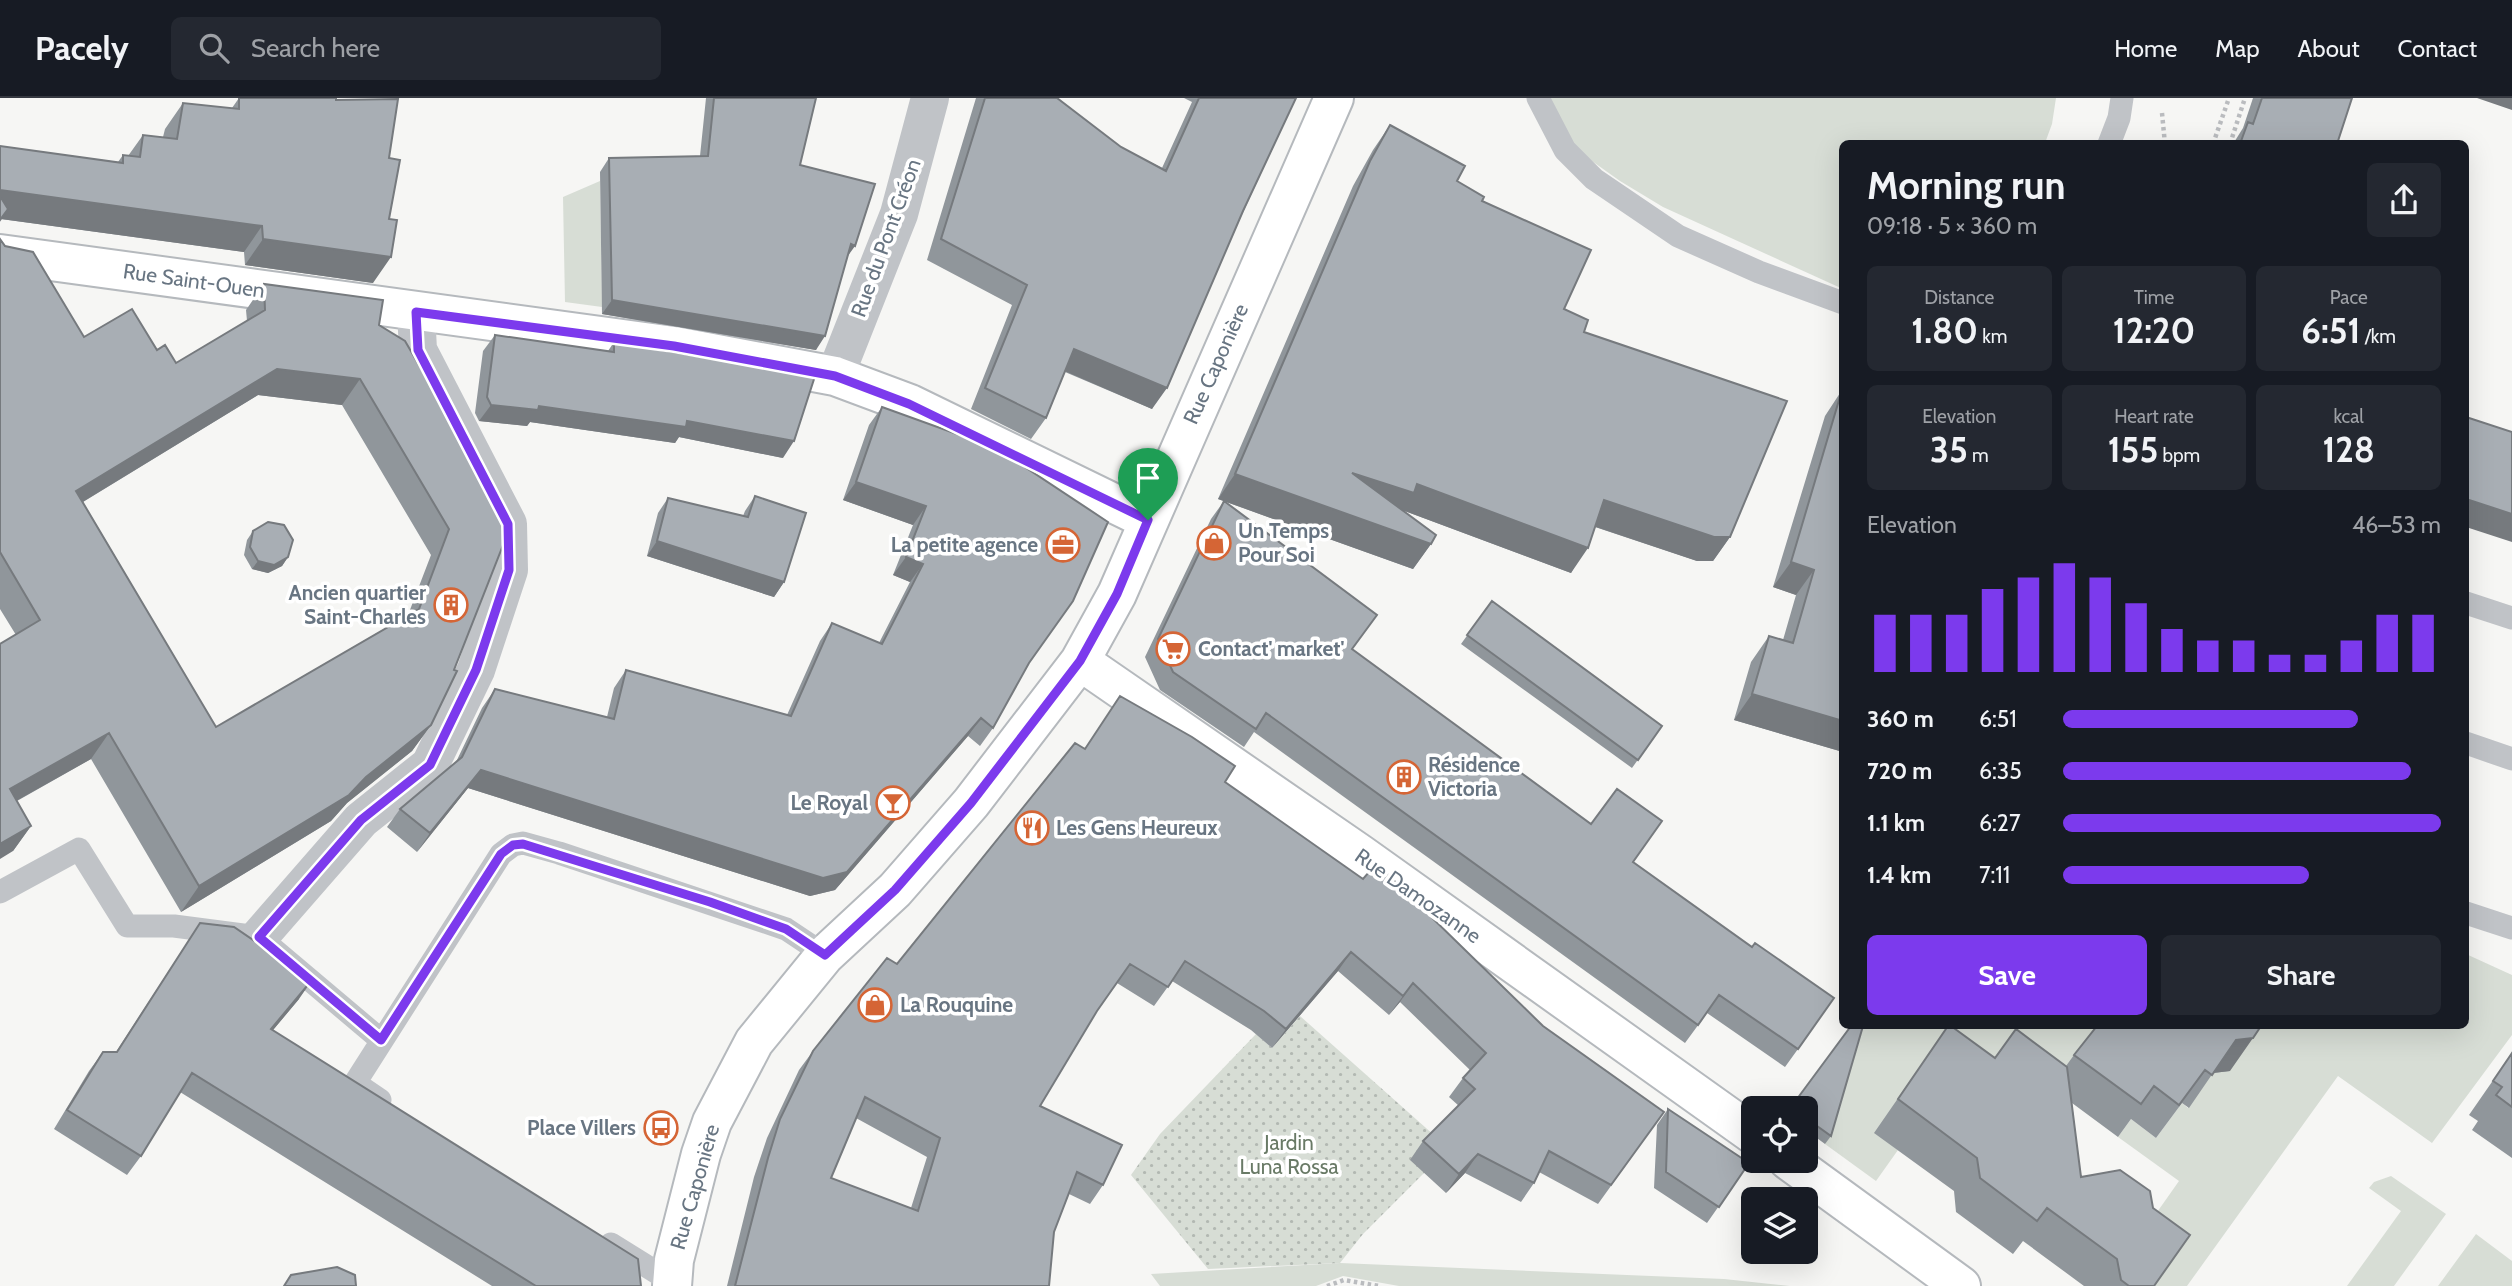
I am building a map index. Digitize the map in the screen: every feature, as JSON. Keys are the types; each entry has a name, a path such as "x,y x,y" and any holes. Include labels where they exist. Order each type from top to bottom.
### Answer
{"street":[{"name":"Rue du Pont Créon","path":"835,376 899,214 930,98"},
{"name":"Rue Caponière","path":"672,1284 674,1261 712,1122 754,1042 825,955 895,890 971,803 1080,661 1117,594 1334,98"},
{"name":"Rue Saint-Ouen","path":"0,254 674,346 835,376 909,404 1148,520"},
{"path":"259,937 361,820 430,765 476,670 509,570 508,524 418,350 416,312"},
{"name":"Rue Damozanne","path":"1080,661 1371,862 1741,1126"},
{"path":"1806,1173 1961,1286"}],"lane":[{"path":"1538,98 1565,150 1604,187 1678,236 1759,272 1839,302"},
{"path":"2111,140 2119,118 2122,98"},
{"path":"2469,604 2512,618"},
{"path":"2469,744 2512,759"},
{"path":"399,1112 355,1083 501,854 513,845 523,844 559,853 621,876 710,902 786,929 825,955"},
{"path":"0,892 79,849 127,926 174,926 259,937 381,1040"},
{"path":"2469,914 2512,928"},
{"path":"596,1235 672,1284"}],"path":[{"path":"2214,140 2229,98"},
{"path":"2231,140 2245,98"},
{"path":"2162,110 2165,140"},
{"path":"1327,1286 1344,1280 1379,1286"}],"green space":[{"path":"1550,98 2056,98 2046,140 1839,140 1839,287 1663,207 1575,149"},
{"path":"600,181 602,307 565,302 563,197"},
{"path":"2469,955 2512,975 2512,1035 2432,1143 2338,1076 2187,1286 2154,1286 2148,1225 2179,1181 2118,1137 2131,1119 2156,1138 2182,1103 2188,1108 2223,1029 2469,1029"},
{"name":"Jardin Luna Rossa","path":"1300,1016 1435,1136 1424,1173 1363,1234 1340,1263 1208,1269 1131,1175 1160,1134 1256,1034 1272,1048"},
{"path":"1859,1029 2097,1029 2088,1063 1887,1130 1889,1143 1898,1150 1876,1181 1825,1144"},
{"path":"2391,1176 2446,1214 2394,1286 2347,1286 2401,1211 2369,1188 2374,1182"},
{"path":"2476,1234 2512,1261 2512,1286 2438,1286"},
{"path":"1340,1263 1724,1279 1790,1286 1399,1286 1343,1276 1316,1286 1160,1286 1151,1274"}],"building":[{"path":"239,98 398,99 389,158 400,160 389,219 397,220 391,257 263,239 262,226 0,190 0,146 123,163 123,155 140,157 143,135 177,139 183,103 239,109"},
{"path":"714,98 816,98 800,165 875,184 855,246 851,244 825,336 612,300 609,158 708,156"},
{"path":"985,98 1057,98 1121,147 1166,171 1199,98 1296,98 1243,211 1167,388 1074,349 1046,418 985,388 1027,285 941,239"},
{"path":"2262,98 2352,98 2338,140 2241,140 2248,122 2253,124"},
{"path":"1390,125 1465,166 1457,181 1484,197 1482,201 1591,250 1564,309 1588,320 1584,332 1787,401 1730,537 1714,537 1604,500 1588,548 1417,484 1414,493 1352,473 1436,535 1431,544 1235,474 1370,161"},
{"path":"0,196 8,209 0,220"},
{"path":"0,239 5,246 33,252 84,337 132,309 157,350 165,345 176,363 265,310 264,284 383,300 379,325 405,341 503,509 505,540 454,670 457,671 431,725 366,777 349,795 199,886 109,733 10,789 31,826 0,844 0,644 40,620 0,552","holes":["277,369 360,379 449,529 419,609 216,727 76,491"]},
{"path":"495,335 614,352 614,342 815,376 794,441 687,421 686,427 539,406 538,410 491,405 487,397"},
{"path":"1839,400 1839,720 1752,694 1769,636 1793,643 1814,570 1791,562"},
{"path":"882,407 965,437 967,432 1027,461 1025,467 1108,522 1073,601 1029,663 993,728 981,718 847,872 823,878 481,770 430,833 400,809 462,757 495,689 614,719 626,670 791,716 832,623 882,644 923,564 906,557 926,506 856,482"},
{"path":"2469,418 2512,432 2512,514 2469,500"},
{"path":"755,496 806,513 784,582 657,541 668,498 748,517"},
{"path":"1224,501 1377,615 1352,649 1591,824 1617,789 1662,821 1633,862 1752,947 1755,943 1834,998 1798,1049 1719,995 1698,1025 1266,713 1256,729 1173,672 1158,639"},
{"path":"268,522 284,525 293,540 288,557 274,565 258,561 250,547 253,531"},
{"path":"1492,601 1662,726 1638,760 1467,635"},
{"path":"1120,696 1192,737 1235,766 1225,782 1363,879 1376,864 1379,866 1543,1026 1664,1112 1611,1185 1549,1151 1534,1183 1478,1154 1459,1174 1423,1141 1475,1089 1463,1078 1486,1053 1413,983 1403,996 1351,952 1286,1029 1264,1011 1185,961 1168,987 1130,964 1097,1011 1040,1106 1122,1145 1103,1185 1077,1172 1054,1232 1049,1286 735,1286 780,1119 813,1051 887,958 897,964 1075,743 1085,749","holes":["865,1097 940,1138 918,1211 831,1178"]},
{"path":"200,923 234,927 312,980 271,1029 638,1259 641,1286 536,1286 192,1073 141,1156 67,1110 103,1052 117,1052"},
{"path":"1849,1029 1862,1029 1831,1136 1818,1127 1818,1096 1799,1096"},
{"path":"1946,1029 1955,1029 1995,1058 2016,1029 2067,1067 2081,1177 2120,1170 2150,1191 2153,1208 2190,1235 2154,1286 2129,1286 2121,1280 2117,1259 2047,1208 2037,1221 1980,1178 1977,1158 1898,1099"},
{"path":"2095,1029 2259,1029 2253,1038 2236,1040 2212,1075 2205,1070 2179,1105 2154,1086 2141,1104 2074,1055"},
{"path":"2512,1053 2512,1107 2496,1095 2502,1087 2493,1081"},
{"path":"1668,1109 1741,1158 1742,1173 1719,1207 1666,1172"},
{"path":"337,1267 355,1275 356,1286 284,1286 291,1275"}],"place":[{"name":"Un Temps Pour Soi","path":"1214,543"},
{"name":"La petite agence","path":"1063,545"},
{"name":"Ancien quartier Saint-Charles","path":"451,605"},
{"name":"Contact' market'","path":"1173,649"},
{"name":"Résidence Victoria","path":"1404,777"},
{"name":"Le Royal","path":"893,803"},
{"name":"Les Gens Heureux","path":"1032,828"},
{"name":"La Rouquine","path":"875,1005"},
{"name":"Place Villers","path":"661,1128"}],"route":[{"path":"416,312 674,346 835,376 909,404 1148,520 1117,594 1080,661 971,803 895,890 825,955 786,929 710,902 621,876 559,853 523,844 513,845 501,854 381,1040 259,937 361,820 430,765 476,670 509,570 508,524 418,350 416,312"}]}
